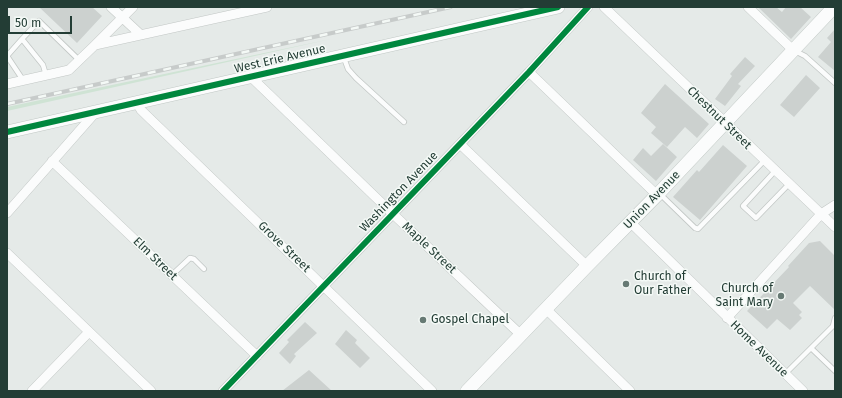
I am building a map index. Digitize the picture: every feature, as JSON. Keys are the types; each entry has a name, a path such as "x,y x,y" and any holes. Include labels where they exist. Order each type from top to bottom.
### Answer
{"street":[{"path":"112,7 141,35"},
{"path":"7,84 68,70 95,46 133,7"},
{"path":"95,46 267,7"},
{"name":"West Erie Avenue","path":"7,132 343,56 529,10 558,7"},
{"name":"Washington Avenue","path":"223,391 529,72 588,7"},
{"name":"Chestnut Street","path":"604,7 725,124 835,227"},
{"path":"748,7 793,50"},
{"name":"Union Avenue","path":"467,391 725,124 834,7"},
{"path":"529,72 658,194"},
{"name":"Maple Street","path":"251,77 521,335"},
{"name":"Grove Street","path":"137,103 141,110 432,391"},
{"path":"7,213 95,113"},
{"path":"460,144 587,266"},
{"name":"Elm Street","path":"52,161 257,356"},
{"path":"727,318 821,214 835,205"},
{"name":"Home Avenue","path":"630,222 803,391"},
{"path":"7,253 151,391"},
{"path":"546,309 630,391"},
{"path":"32,391 89,332"}],"lane":[{"path":"23,80 7,56 39,21 79,60"},
{"path":"22,39 43,65 46,75"},
{"path":"793,50 805,56 835,83"},
{"path":"343,56 348,69 356,78 404,122"},
{"path":"658,194 695,228 698,229 764,161"},
{"path":"775,171 743,206 756,218 789,184"},
{"path":"172,275 190,258 194,259 204,269"},
{"path":"785,374 833,326 835,318"},
{"path":"810,348 835,371"}],"green space":[{"path":"331,39 7,111 7,107"}],"building":[{"path":"39,7 92,7 102,16 77,43"},
{"path":"758,7 776,7 782,12 786,7 800,7 811,17 791,39"},
{"path":"835,29 835,71 818,57 831,42 827,38"},
{"path":"745,57 755,66 738,84 741,86 725,106 715,99 732,76 730,74"},
{"path":"806,75 820,88 794,117 780,105"},
{"path":"665,84 709,124 697,138 685,127 667,147 651,133 656,127 641,113"},
{"path":"663,144 677,157 656,181 633,160 643,148 651,156"},
{"path":"723,145 747,166 700,220 673,197 697,170 699,172"},
{"path":"820,241 835,256 835,310 810,286 793,303 802,312 799,315 802,318 790,330 777,319 767,329 747,311 789,267 788,266 809,243"},
{"path":"305,322 317,333 294,354 296,356 290,364 279,353 289,342 287,340"},
{"path":"346,330 357,340 355,343 370,358 360,368 335,344"},
{"path":"309,370 332,391 282,391"}],"railway":[{"path":"7,104 451,7"}],"cycle path":[{"path":"7,132 558,7"},
{"path":"223,391 529,72 588,7"}],"place":[{"name":"Church of Our Father","path":"626,284"},
{"name":"Church of Saint Mary","path":"781,296"},
{"name":"Gospel Chapel","path":"423,320"}]}
